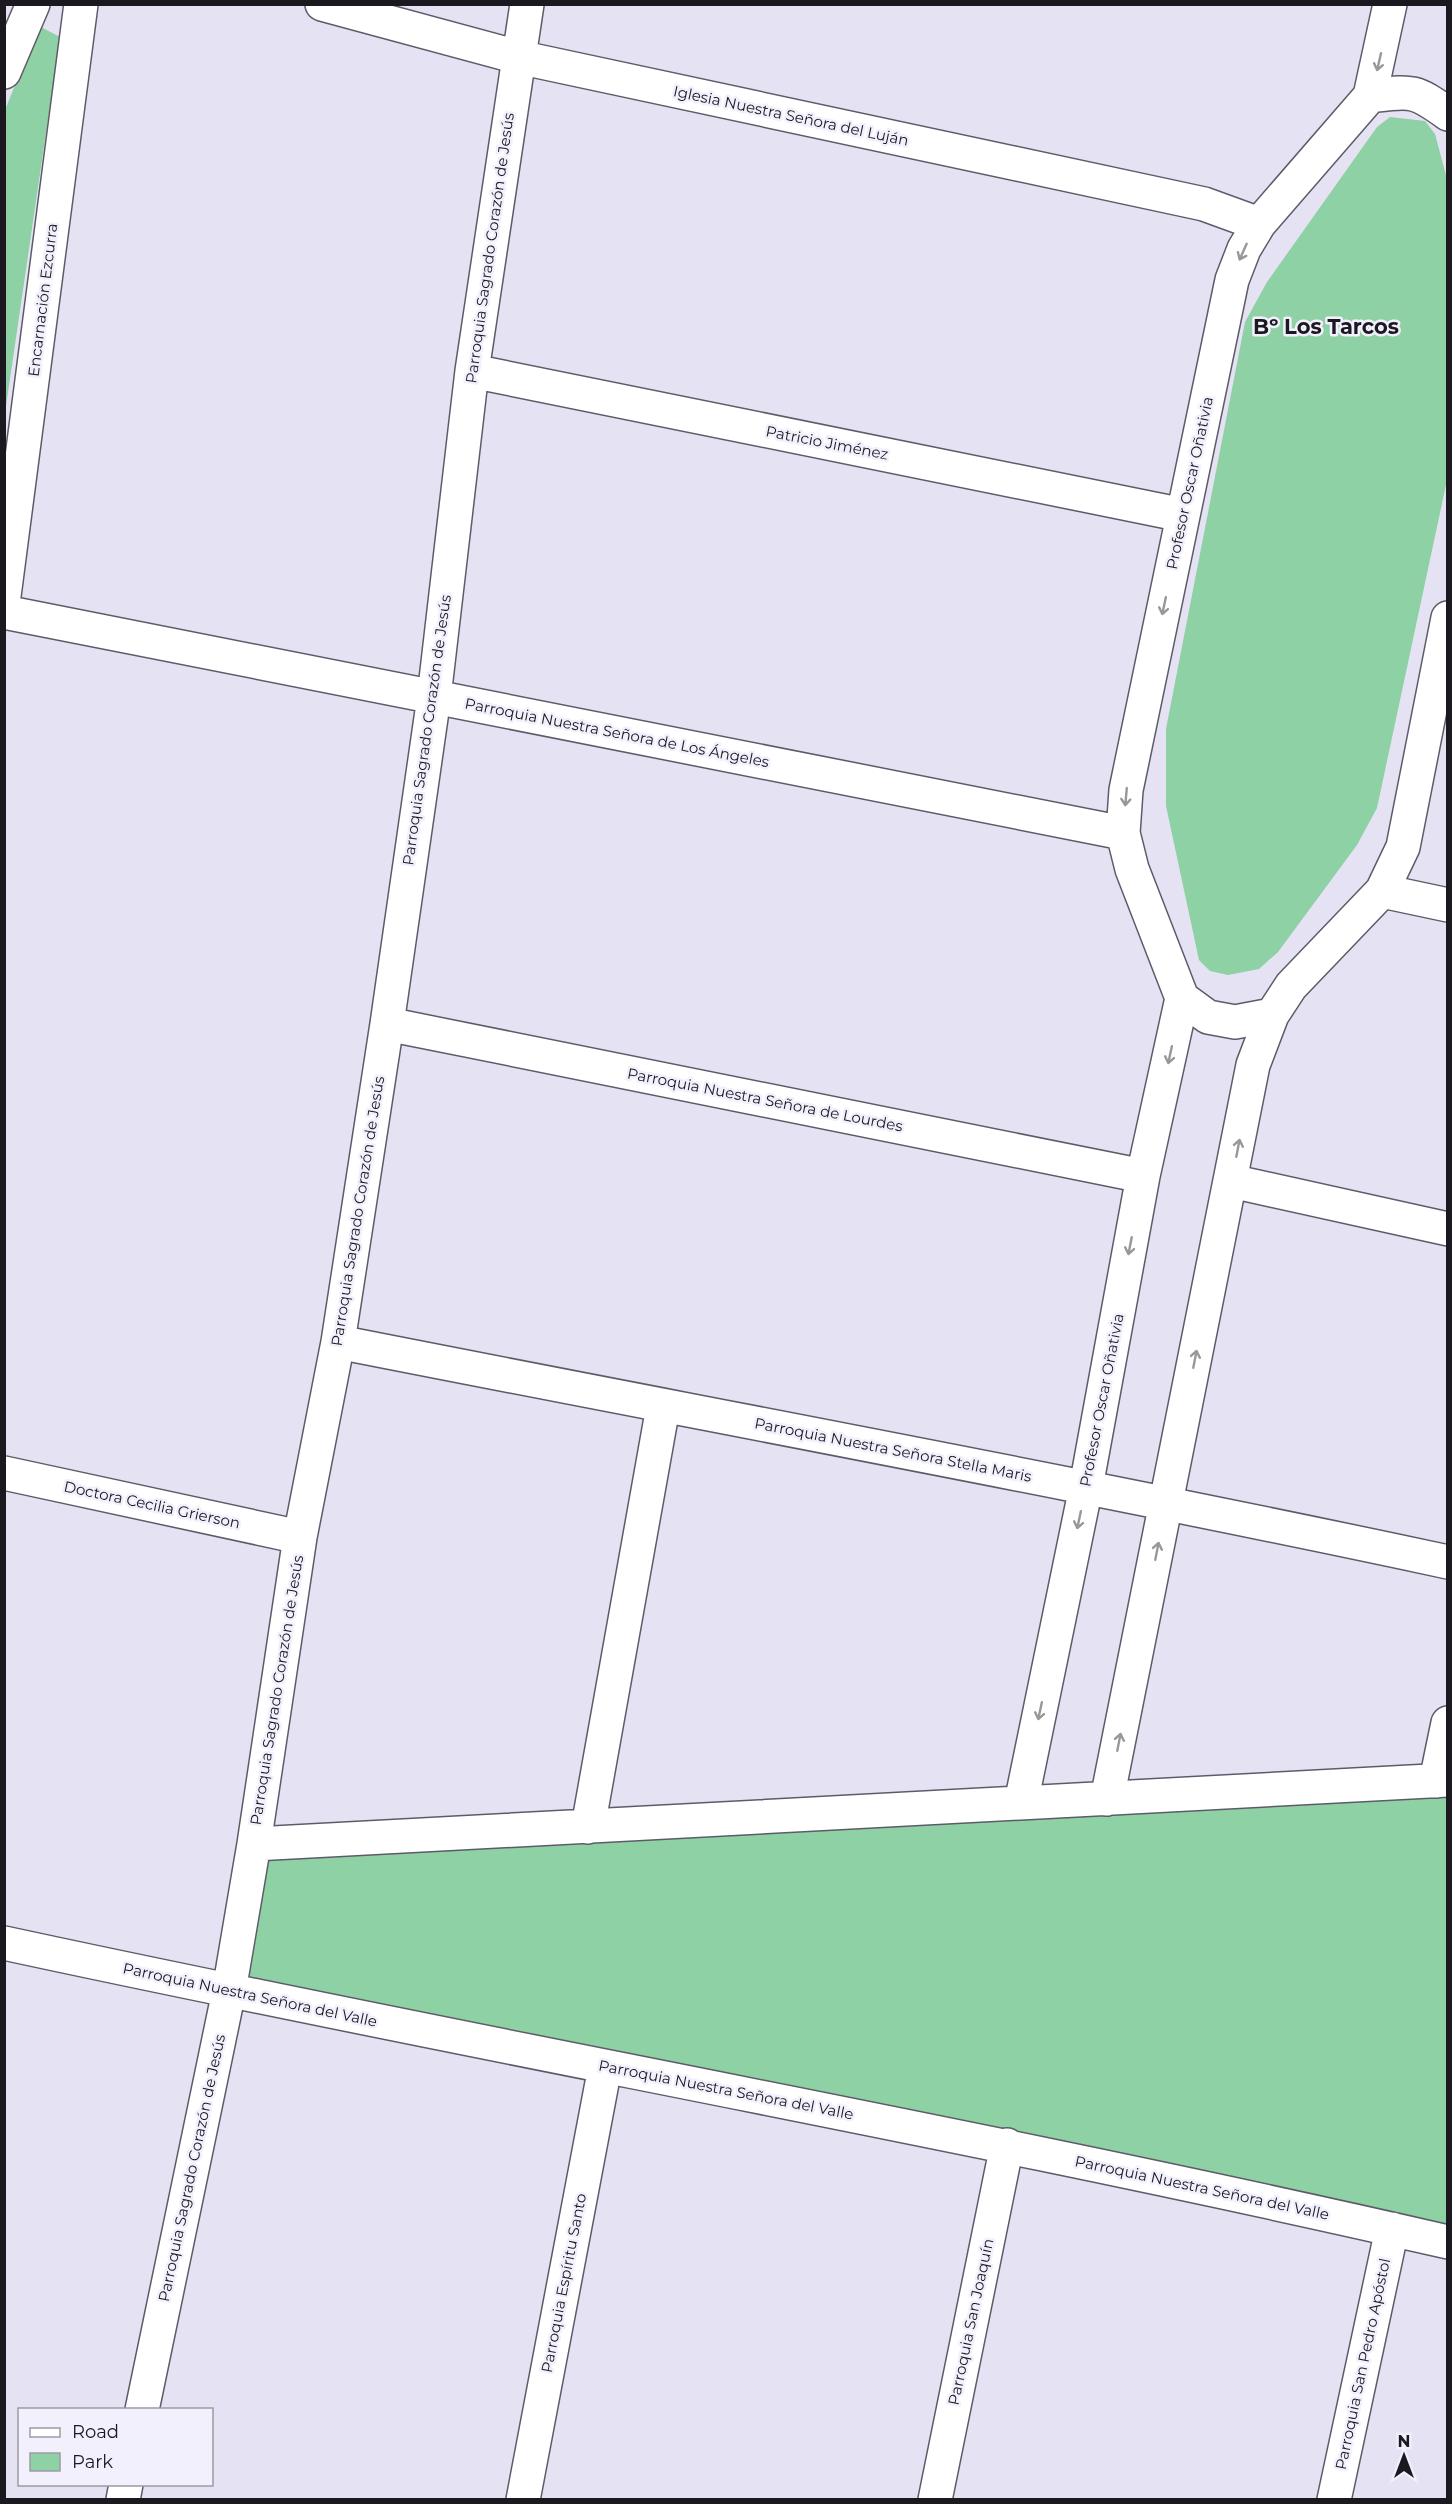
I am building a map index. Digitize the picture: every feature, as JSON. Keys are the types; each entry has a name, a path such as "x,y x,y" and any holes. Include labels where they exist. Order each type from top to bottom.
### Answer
{"street":[{"path":"4,72 33,4"},
{"name":"Encarnación Ezcurra","path":"4,596 81,4"},
{"name":"Iglesia Nuestra Señora del Luján","path":"322,4 518,57 1204,204 1259,224"},
{"name":"Parroquia Sagrado Corazón de Jesús","path":"142,2408 229,1992 254,1844 300,1537 338,1342 434,697 472,371 527,4"},
{"name":"Profesor Oscar Oñativia","path":"1021,1803 1086,1487 1143,1176 1182,998 1132,869 1123,833 1126,790 1232,280 1244,249 1259,224 1370,96 1390,4"},
{"path":"1370,96 1400,92 1421,94 1448,114"},
{"name":"Patricio Jiménez","path":"472,371 1183,515"},
{"name":"Parroquia Nuestra Señora de Los Ángeles","path":"4,612 1123,833"},
{"path":"1107,1799 1253,1065 1272,1015 1291,986 1382,891 1403,847 1448,618"},
{"path":"1382,891 1448,905"},
{"path":"1182,998 1208,1017 1235,1022 1272,1015"},
{"name":"Parroquia Nuestra Señora de Lourdes","path":"387,1024 1143,1176"},
{"path":"1231,1181 1448,1229"},
{"name":"Parroquia Nuestra Señora Stella Maris","path":"338,1342 663,1407 1167,1502 1448,1562"},
{"path":"588,1827 663,1407"},
{"name":"Doctora Cecilia Grierson","path":"4,1473 300,1537"},
{"path":"254,1844 1442,1780 1448,1723"},
{"name":"Parroquia Nuestra Señora del Valle","path":"4,1942 229,1992 1007,2145 1448,2242"},
{"name":"Parroquia Espíritu Santo","path":"523,2499 606,2067"},
{"name":"Parroquia San Joaquín","path":"934,2499 1007,2145"},
{"name":"Parroquia San Pedro Apóstol","path":"1334,2499 1392,2229"}],"green space":[{"path":"39,26 60,37 5,413 5,110"},
{"path":"1390,117 1425,121 1435,134 1447,179 1447,480 1377,808 1357,845 1278,952 1259,969 1228,975 1210,971 1199,960 1166,806 1166,729 1245,322 1267,282 1377,127"},
{"path":"1447,1726 1447,2245 232,1990 256,1847 1436,1781"}],"district":[{"name":"Bº Los Tarcos","path":"1326,327"}]}
